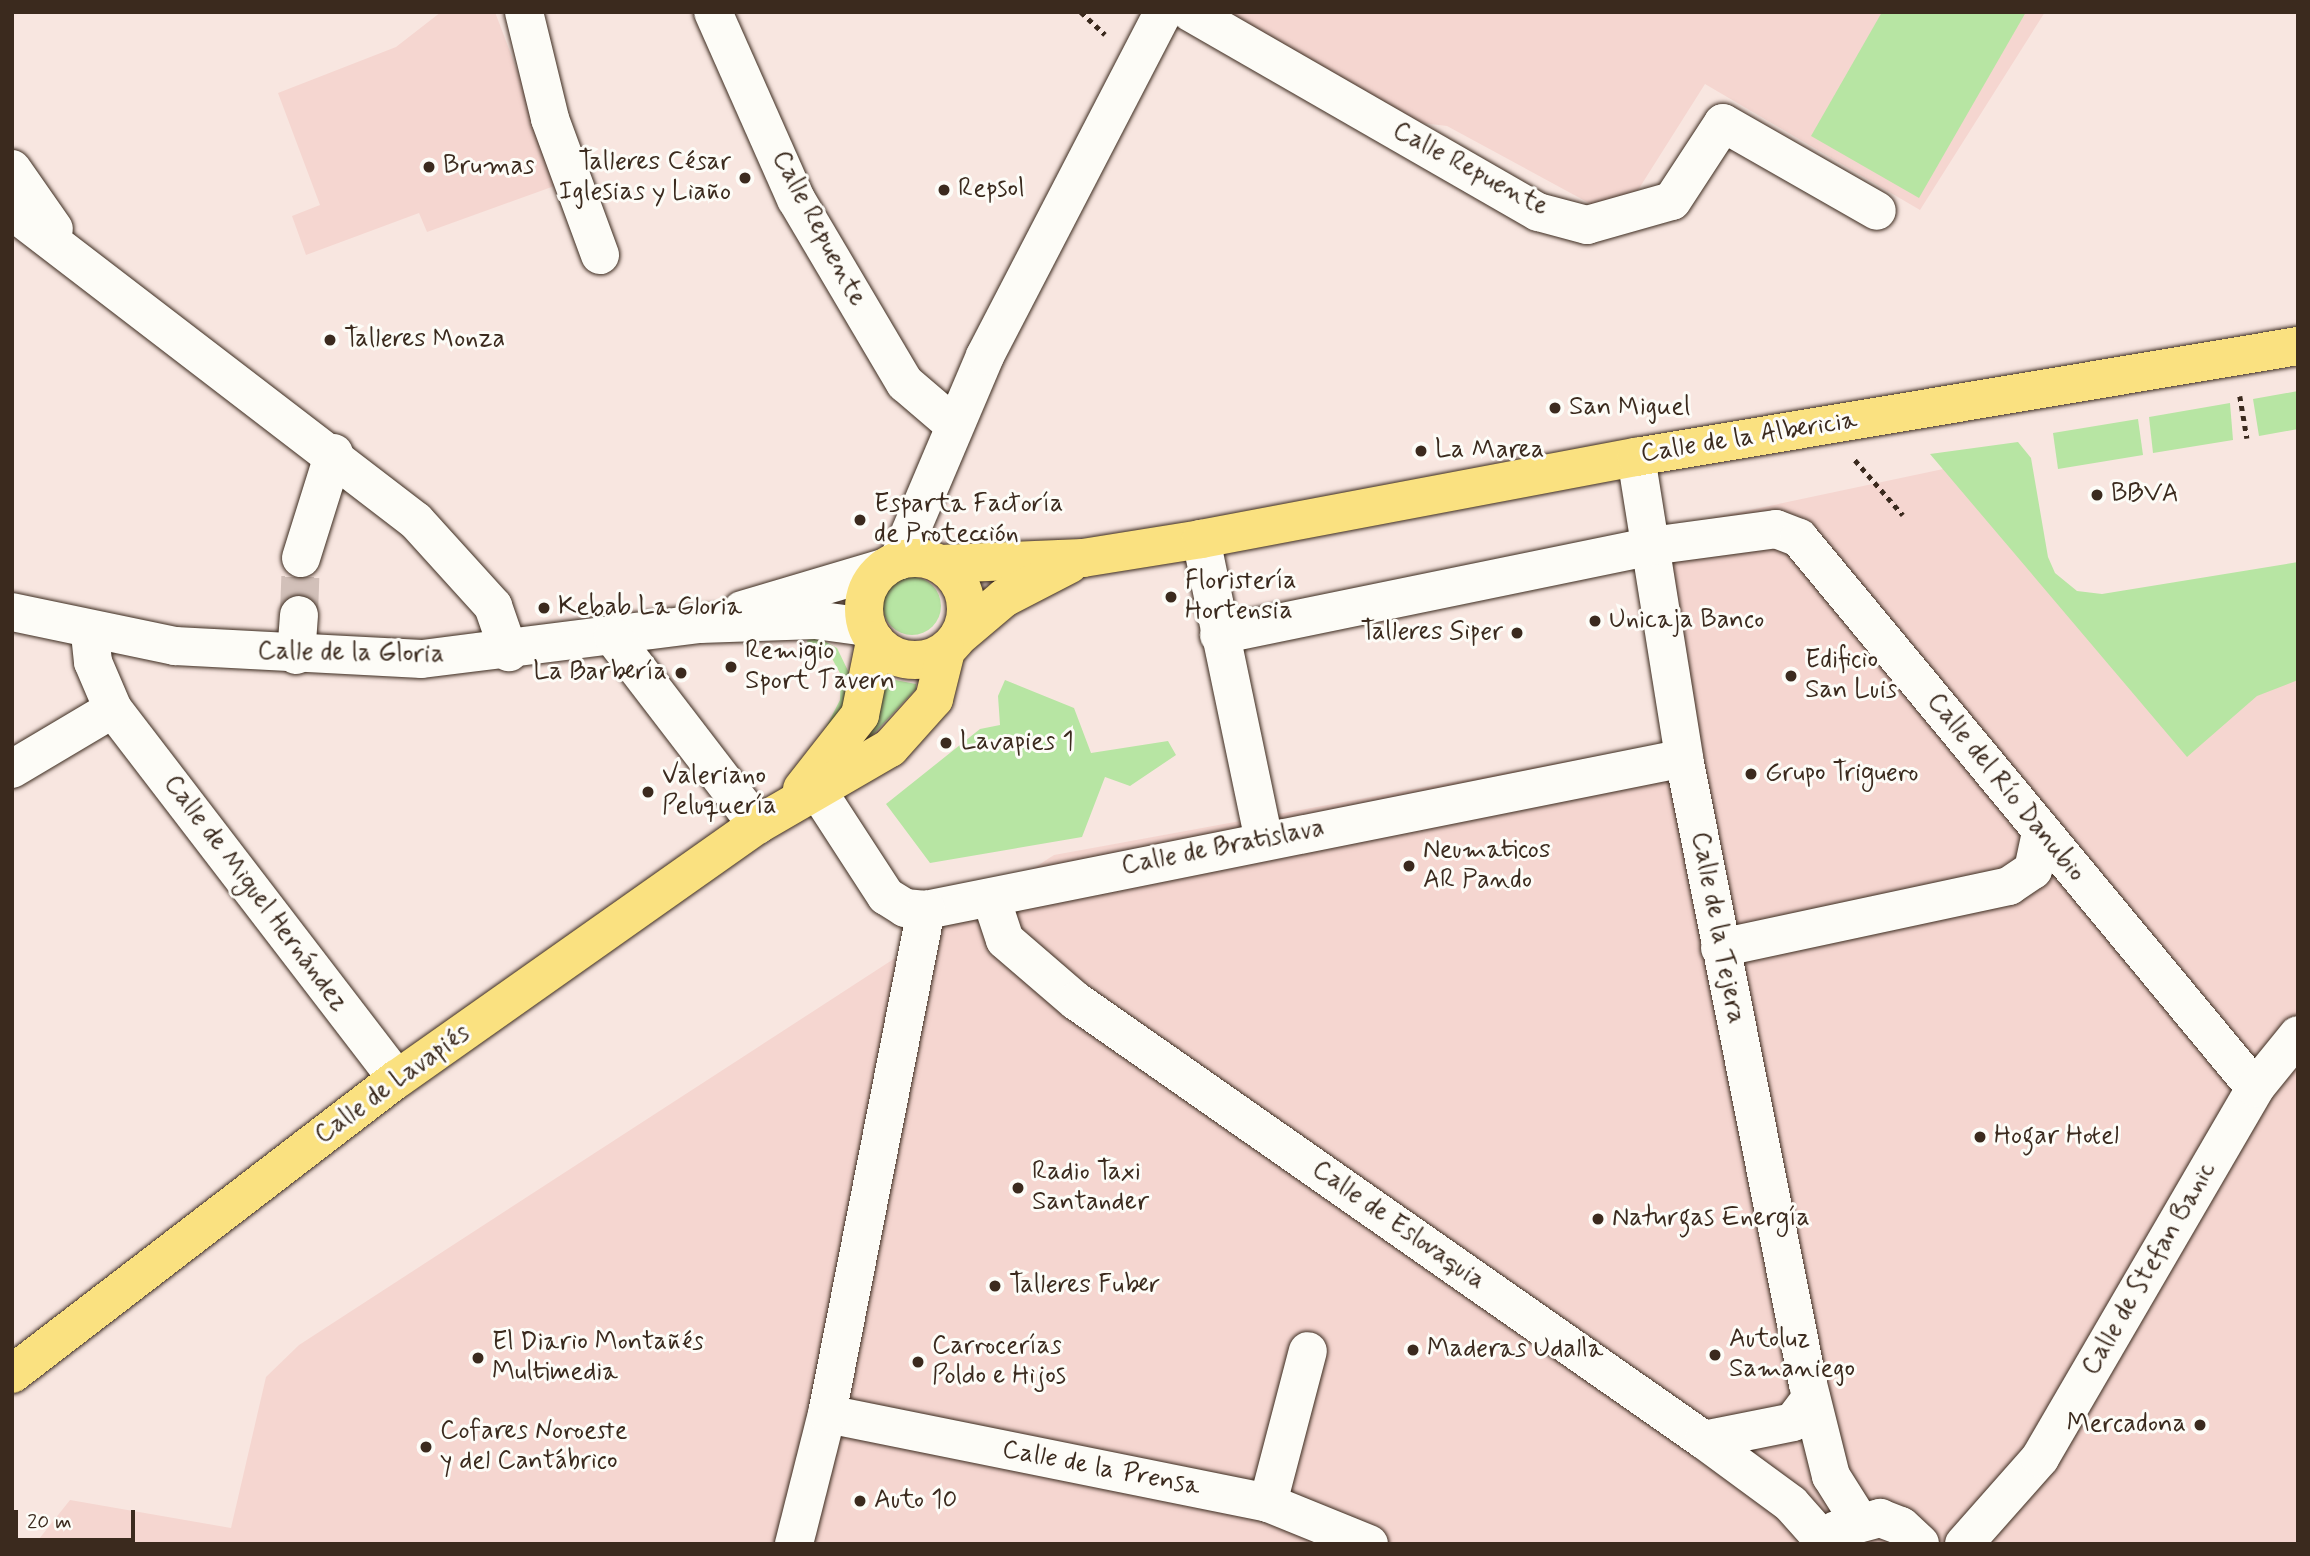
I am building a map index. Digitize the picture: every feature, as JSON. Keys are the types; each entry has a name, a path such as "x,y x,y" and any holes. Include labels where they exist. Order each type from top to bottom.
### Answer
{"main road":[{"name":"Calle de la Albericia","path":"914,564 1083,558 1201,539 1636,457 2298,346"},
{"name":"Calle de la Albericia","path":"952,644 1004,598 1083,558"},
{"path":"914,564 965,597 952,644 909,660 871,634 866,595 914,564"},
{"name":"Calle de Lavapiés","path":"770,817 836,752 860,715 871,634"},
{"name":"Calle de Lavapiés","path":"12,1374 397,1079 770,817 819,793 890,748 934,699 952,644"}],"street":[{"path":"524,12 550,118 600,255"},
{"name":"Calle Repuente","path":"713,12 803,211 905,383 954,425"},
{"path":"914,564 922,503 954,425 1107,112 1163,12"},
{"name":"Calle Repuente","path":"1190,12 1538,212 1587,225 1672,201 1723,123 1877,211"},
{"path":"12,169 69,251"},
{"path":"12,211 69,251 334,453 416,521 478,584 493,606 509,652"},
{"path":"301,558 334,453"},
{"name":"Calle de la Tejera","path":"1636,457 1684,758 1811,1398 1831,1476 1858,1519"},
{"name":"Calle del Río Danubio","path":"1651,546 1776,529 1799,538 2255,1088"},
{"path":"1201,539 1264,840"},
{"path":"1219,635 1651,546"},
{"name":"Calle de la Gloria","path":"699,624 914,564"},
{"name":"Calle de la Gloria","path":"12,612 90,632 175,646 296,655 422,659 509,652 699,624 815,620 871,634"},
{"path":"296,655 299,615"},
{"path":"12,769 113,709 93,662 90,632"},
{"path":"613,637 770,817"},
{"name":"Calle de Miguel Hernández","path":"113,709 397,1079"},
{"name":"Calle de Bratislava","path":"819,793 886,896 905,908 926,909 1684,758"},
{"path":"1720,948 2009,886 2033,870 2041,831"},
{"name":"Calle de Eslovaquia","path":"991,898 1005,940 1076,1001 1704,1440 1791,1504 1824,1542"},
{"path":"794,1544 827,1414 926,909"},
{"name":"Calle de Stefan Banic","path":"1964,1544 2040,1458 2255,1088 2298,1035"},
{"path":"1268,1503 1308,1351"},
{"path":"1704,1440 1793,1422 1811,1398"},
{"name":"Calle de la Prensa","path":"827,1414 1268,1503 1369,1544"},
{"path":"1994,1544 2001,1502"},
{"path":"1824,1542 1858,1519 1901,1526 1920,1544"}],"path":[{"path":"2240,396 2247,438"},
{"path":"1852,421 1855,460 1903,515"}],"shaded area":[{"name":"Brumas","path":"441,12 495,12 560,184 427,232 419,213 306,255 292,216 320,205 278,93 396,47"},
{"path":"1216,12 2045,12 1920,210 1705,84 1633,198 1600,209 1447,126 1413,122"},
{"path":"1948,468 2183,740 2298,658 2298,1544 35,1544 70,1500 231,1528 266,1377 299,1345 1054,855 1672,742 1637,534"}],"green space":[{"path":"1882,12 2026,12 1919,198 1811,136"},
{"path":"2298,391 2298,429 2259,436 2253,399"},
{"path":"2230,403 2233,440 2153,453 2149,417"},
{"path":"2138,419 2143,455 2058,469 2053,433"},
{"path":"2018,442 2031,458 2048,557 2055,573 2077,591 2102,594 2298,562 2298,680 2257,696 2187,757 1930,454"},
{"path":"906,577 918,577 933,585 941,600 941,612 933,627 918,635 906,635 891,627 883,612 883,600 891,585"},
{"path":"809,633 837,648 851,677 851,699 824,731 840,700 841,675 829,653 807,642"},
{"path":"885,678 916,684 916,689 867,741"},
{"path":"1005,680 1074,708 1091,753 1168,741 1176,755 1130,786 1105,777 1082,837 930,863 886,804 980,729 1000,725 998,696"}],"tunnel":[{"path":"299,615 301,558"}],"place":[{"name":"Brumas","path":"429,167"},
{"name":"Talleres César Iglesias y Liaño","path":"745,178"},
{"name":"Repsol","path":"944,190"},
{"name":"Talleres Monza","path":"330,340"},
{"name":"San Miguel","path":"1555,408"},
{"name":"La Marea","path":"1421,451"},
{"name":"BBVA","path":"2097,495"},
{"name":"Esparta Factoría de Protección","path":"860,520"},
{"name":"Floristería Hortensia","path":"1171,597"},
{"name":"Kebab La Gloria","path":"544,608"},
{"name":"Unicaja Banco","path":"1595,621"},
{"name":"Talleres Siper","path":"1517,633"},
{"name":"Remigio Sport Tavern","path":"731,667"},
{"name":"La Barbería","path":"681,673"},
{"name":"Edificio San Luis","path":"1791,676"},
{"name":"Lavapies 1","path":"946,743"},
{"name":"Grupo Triguero","path":"1751,774"},
{"name":"Valeriano Peluquería","path":"648,792"},
{"name":"Neumaticos AR Pando","path":"1409,866"},
{"name":"Hogar Hotel","path":"1980,1137"},
{"name":"Radio Taxi Santander","path":"1018,1188"},
{"name":"Naturgas Energía","path":"1598,1219"},
{"name":"Talleres Fuber","path":"995,1286"},
{"name":"Maderas Udalla","path":"1413,1350"},
{"name":"Autoluz Samaniego","path":"1715,1355"},
{"name":"El Diario Montañés Multimedia","path":"478,1358"},
{"name":"Carrocerías Poldo e Hijos","path":"918,1362"},
{"name":"Mercadona","path":"2200,1425"},
{"name":"Cofares Noroeste y del Cantábrico","path":"426,1447"},
{"name":"Auto 10","path":"860,1501"}]}
